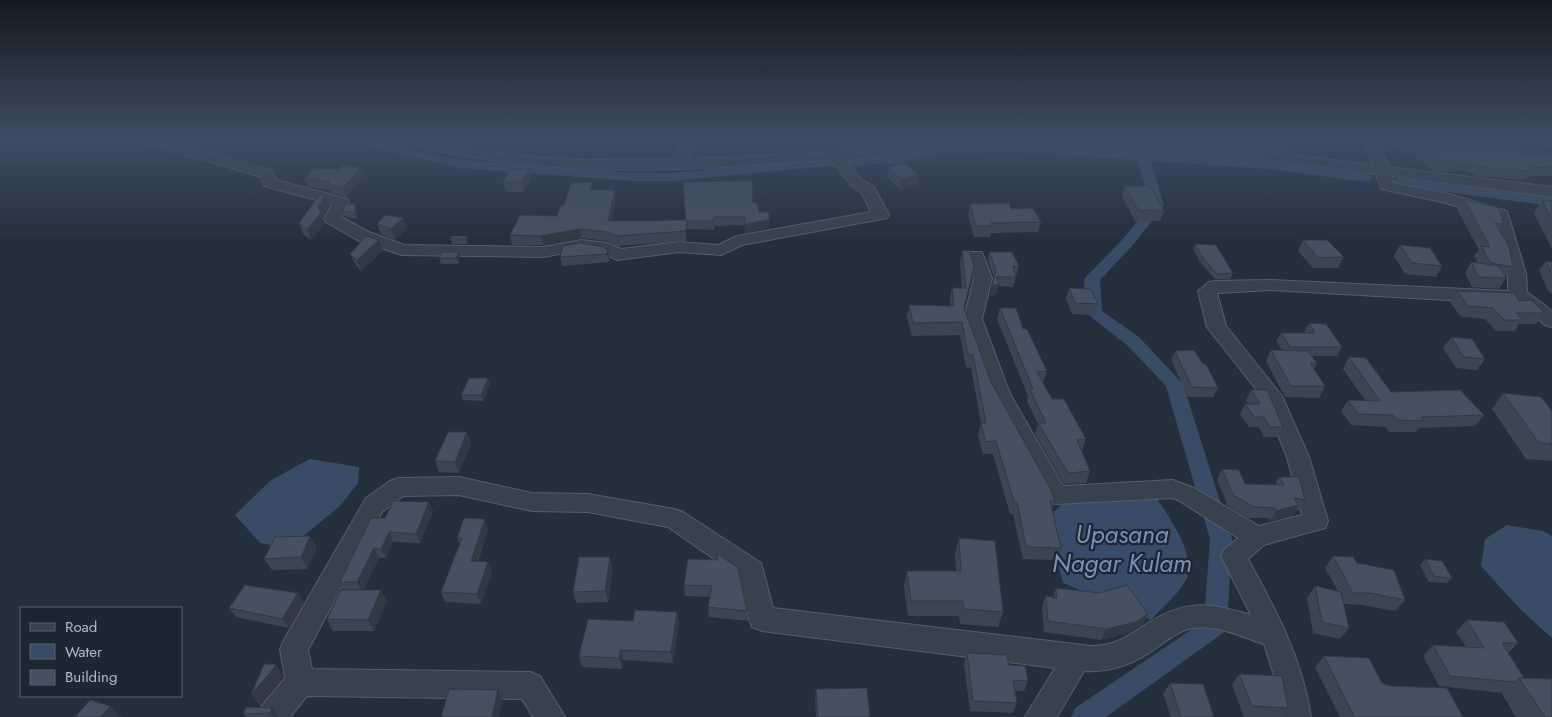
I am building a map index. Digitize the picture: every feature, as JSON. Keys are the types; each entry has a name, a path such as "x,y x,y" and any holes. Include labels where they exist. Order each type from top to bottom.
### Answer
{"street":[{"path":"266,173 268,174 269,183 341,202 332,219 363,236 402,250 543,252 582,245 608,248 617,255 679,247 721,250 737,241 881,215 869,190 856,182 849,173"},
{"path":"1384,173 1386,186 1446,198 1501,214 1517,274 1518,292 1552,321"},
{"path":"1410,173 1552,192"},
{"path":"976,256 983,278 973,319 1000,394 1056,496 1173,489 1186,494 1256,537"},
{"path":"1296,717 1294,696 1275,635 1234,556 1256,537 1316,521 1298,457 1272,396 1217,327 1207,291 1215,286 1271,285 1502,297 1514,296 1518,292"},
{"path":"300,682 294,650 374,505 398,487 459,486 532,502 588,503 674,519 752,571 762,619 1077,658 1108,658 1119,655 1181,620 1193,616 1210,617 1275,635"},
{"path":"1040,717 1077,658"},
{"path":"271,717 300,682"},
{"path":"300,682 530,686 550,717"}],"water":[{"path":"310,459 359,467 358,483 340,506 289,548 260,543 235,515 271,480"},
{"name":"Upasana Nagar Kulam","path":"1155,496 1180,536 1185,548 1189,571 1186,580 1179,590 1151,620 1063,583 1047,520 1065,500"},
{"path":"1507,525 1543,531 1552,536 1552,638 1521,610 1481,566 1485,539"}],"building":[{"path":"309,173 355,173 343,188 328,184 330,182 305,178"},
{"path":"508,173 527,173 522,182 503,182"},
{"path":"895,173 918,175 901,179"},
{"path":"752,181 753,203 757,203 759,212 769,212 769,220 745,224 745,217 714,217 713,221 686,221 683,182"},
{"path":"592,182 590,190 615,190 608,221 687,220 686,231 617,236 607,232 580,229 541,236 510,235 520,215 557,216 561,205 564,205 571,183"},
{"path":"1125,186 1150,186 1164,211 1138,210"},
{"path":"320,194 325,195 318,208 321,213 307,229 299,223"},
{"path":"1464,199 1499,208 1503,224 1495,223 1509,246 1513,267 1491,263 1481,246 1490,247"},
{"path":"1542,201 1552,201 1552,219"},
{"path":"1009,203 1011,209 1033,208 1041,222 991,223 992,226 976,226 970,204"},
{"path":"346,204 355,204 355,213 342,211"},
{"path":"385,215 403,218 391,229 377,224"},
{"path":"366,236 379,240 357,260 350,254"},
{"path":"452,236 467,236 466,239 450,238"},
{"path":"1303,240 1327,240 1344,257 1318,258"},
{"path":"580,243 601,246 608,250 607,254 560,257 563,246"},
{"path":"1195,244 1216,245 1233,273 1217,274 1203,258"},
{"path":"1400,245 1430,248 1442,266 1412,263"},
{"path":"969,250 974,266 964,308 991,382 1051,490 1055,501 1050,501 1061,548 1026,547 1017,502 1014,502 996,441 986,442 981,423 986,423 973,355 968,355 962,322 913,323 909,305 954,306 952,288 966,288 962,251"},
{"path":"442,252 459,252 456,258 439,258"},
{"path":"989,252 1012,252 1019,266 1013,266 1016,277 996,277 999,284 992,286 996,269"},
{"path":"1546,261 1552,262 1552,274"},
{"path":"1471,262 1499,266 1506,278 1479,277"},
{"path":"1069,288 1091,289 1098,304 1075,303"},
{"path":"1457,291 1515,293 1519,301 1531,300 1545,313 1516,313 1523,320 1504,320 1493,308 1468,306"},
{"path":"1000,308 1016,308 1023,329 1027,329 1047,371 1037,372 1052,399 1064,399 1086,439 1077,440 1090,471 1068,473 1038,423 1046,423 1030,390 1033,389"},
{"path":"1309,323 1326,324 1342,347 1290,347 1281,333 1315,333"},
{"path":"1451,337 1472,339 1485,359 1464,357"},
{"path":"1194,350 1203,364 1206,364 1218,388 1192,387 1175,351"},
{"path":"1271,350 1308,351 1317,363 1310,363 1325,386 1291,386"},
{"path":"1349,357 1366,358 1391,392 1460,390 1484,415 1421,417 1424,421 1397,420 1393,415 1358,414 1348,400 1380,401"},
{"path":"469,378 488,378 481,395 461,395"},
{"path":"1251,390 1267,390 1283,427 1270,427 1264,417 1254,417 1245,404 1260,404"},
{"path":"1503,393 1541,397 1552,411 1552,444 1539,443"},
{"path":"448,432 467,432 455,462 435,461"},
{"path":"1222,469 1239,470 1245,484 1284,485 1279,477 1299,477 1305,500 1294,498 1298,505 1276,511 1275,508 1254,507 1233,495"},
{"path":"393,501 429,502 416,534 389,532 381,549 374,548 357,582 340,582 371,518 385,518"},
{"path":"464,518 485,519 471,561 488,562 477,594 441,592 462,538 457,538"},
{"path":"310,536 301,557 264,559 275,537"},
{"path":"959,538 995,541 1003,612 964,609 963,601 911,601 907,571 961,571"},
{"path":"718,554 738,568 747,611 708,607 712,586 684,585 688,559 717,560"},
{"path":"1333,556 1353,557 1357,563 1394,570 1405,600 1370,593 1353,593"},
{"path":"579,557 610,557 605,591 573,592"},
{"path":"1425,559 1442,561 1452,578 1434,576"},
{"path":"245,585 298,593 282,619 229,608"},
{"path":"1127,585 1148,614 1136,622 1106,629 1048,621 1046,596 1057,598 1056,588 1099,593"},
{"path":"1315,586 1341,592 1349,628 1322,622"},
{"path":"341,590 381,590 368,620 327,619"},
{"path":"635,610 677,612 671,652 621,650 619,658 579,656 588,619 633,621"},
{"path":"1467,620 1504,622 1518,643 1502,643 1524,678 1519,678 1515,682 1450,676 1433,645 1484,648"},
{"path":"967,653 1007,655 1009,665 1025,666 1028,681 1013,680 1017,703 973,701"},
{"path":"1324,656 1369,658 1382,683 1390,686 1447,688 1463,717 1354,717"},
{"path":"264,664 275,664 275,667 251,695"},
{"path":"1239,674 1282,676 1288,708 1252,706"},
{"path":"1519,678 1552,679 1552,717 1545,717"},
{"path":"1170,683 1203,684 1214,717 1181,717"},
{"path":"867,688 870,717 818,717 816,689"},
{"path":"449,689 498,690 492,717 441,717"},
{"path":"90,700 110,706 101,717 75,717"},
{"path":"246,707 272,708 270,713 243,714"}],"waterway":[{"path":"587,173 634,177 674,177 717,173"},
{"path":"1084,717 1215,626 1221,539 1174,384 1133,341 1094,313 1092,279 1126,244 1157,206 1148,173"},
{"path":"1332,173 1366,178"},
{"path":"1398,182 1552,202"}]}
